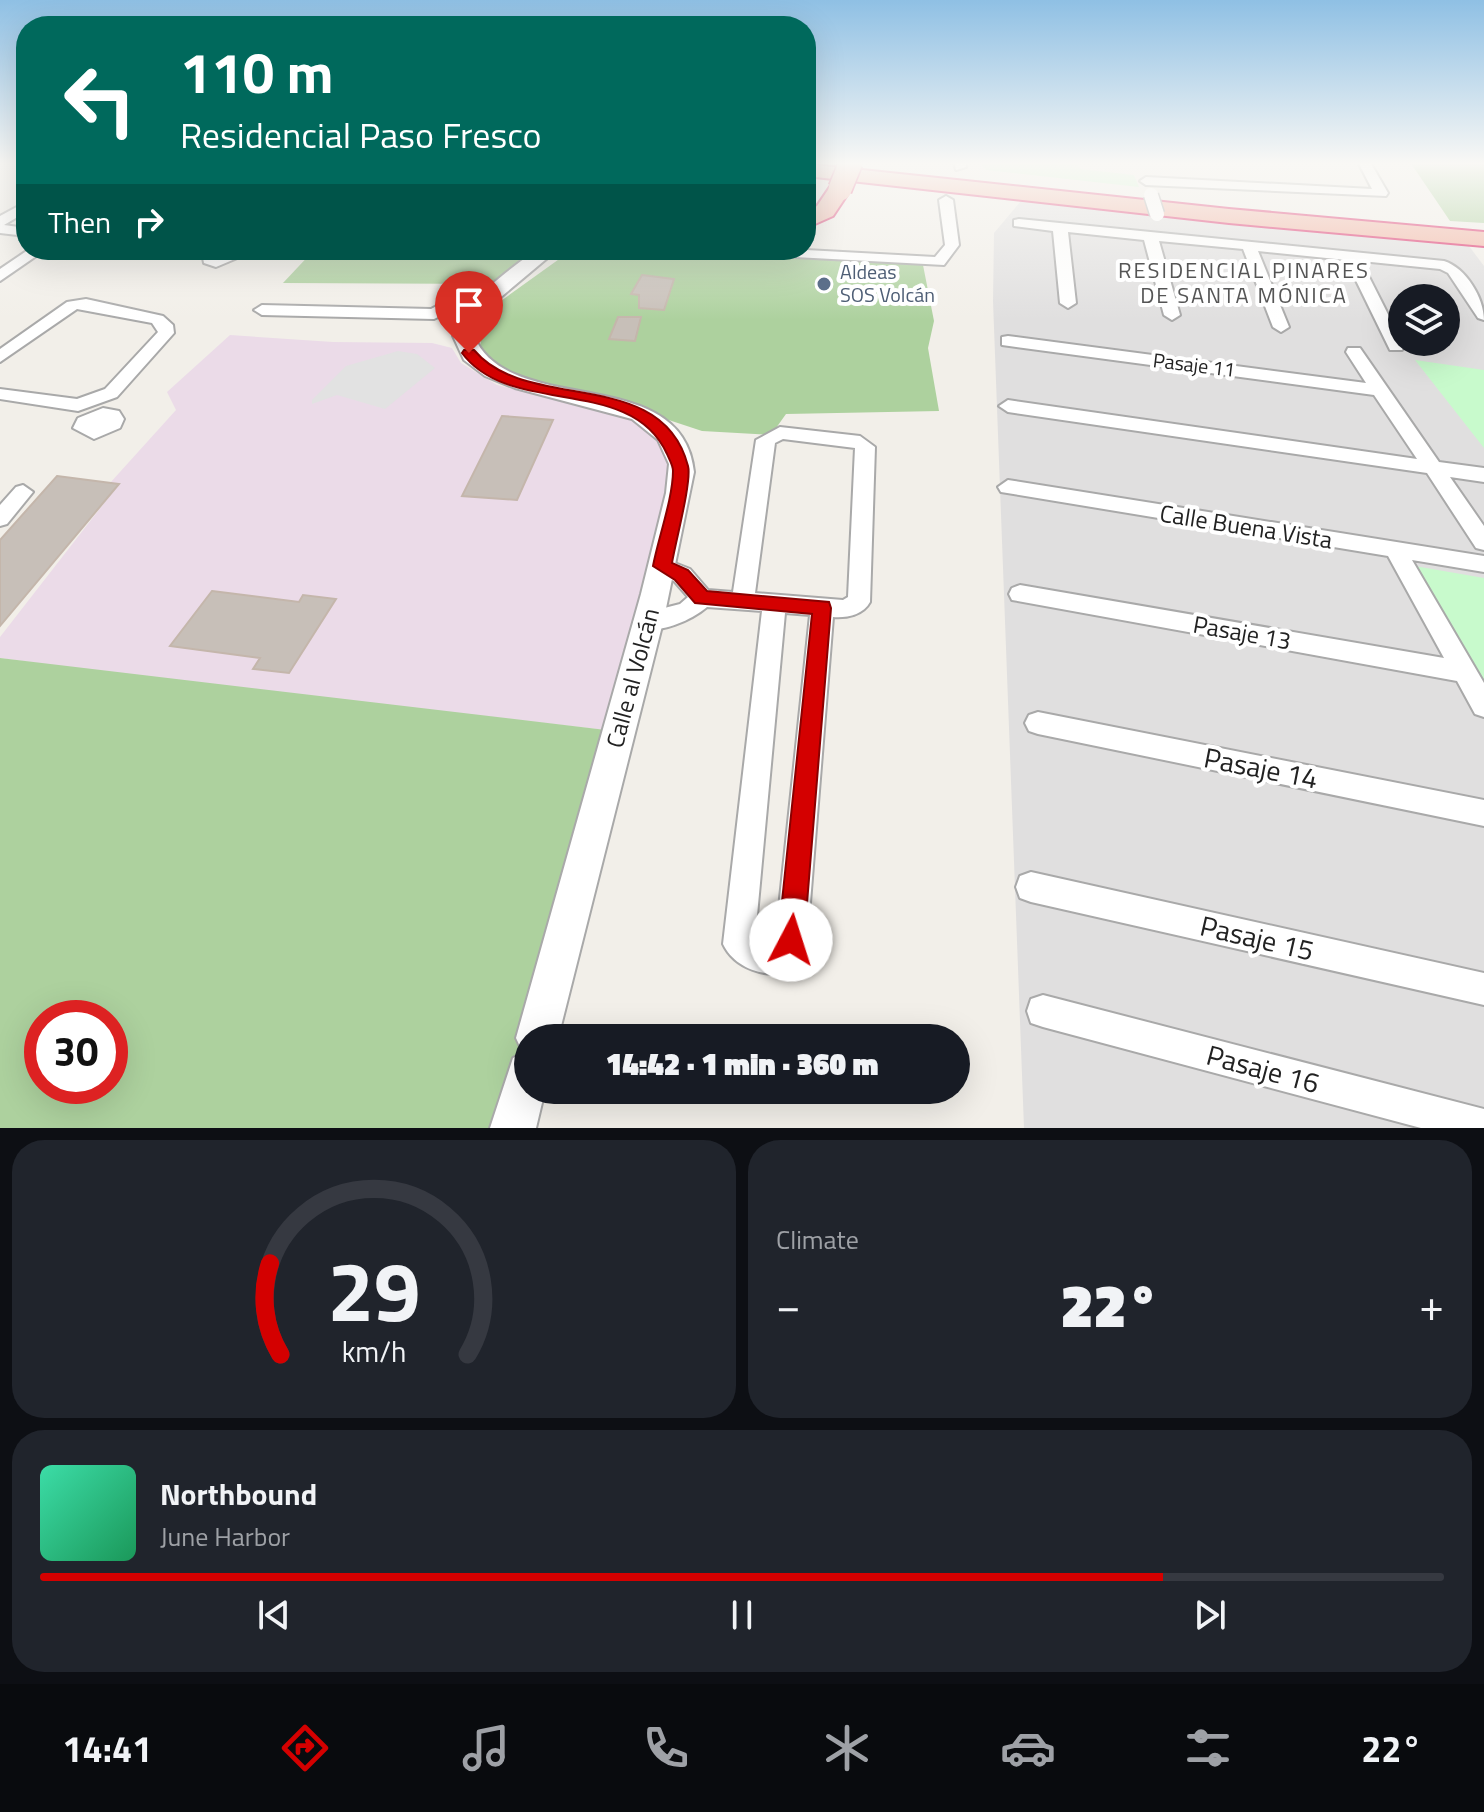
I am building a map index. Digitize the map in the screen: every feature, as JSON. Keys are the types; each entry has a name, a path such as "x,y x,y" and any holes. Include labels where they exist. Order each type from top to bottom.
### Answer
{"highway":[{"path":"1216,215 1484,239"},
{"path":"1310,215 1484,231"}],"street":[{"path":"816,255 939,262 952,245 948,215"},
{"path":"1158,215 1168,220 1161,237 1172,315"},
{"path":"1019,223 1449,267 1484,315"},
{"path":"1060,227 1068,303"},
{"path":"1249,246 1281,327"},
{"path":"1352,257 1388,330"},
{"path":"0,276 23,260"},
{"name":"Calle al Volcán","path":"535,260 495,291 473,313 464,333 467,350 479,366 505,379 642,415 670,439 681,469 649,621 541,1024"},
{"path":"262,310 434,314 466,297 495,291"},
{"path":"0,357 73,305 86,304 157,319 165,325 166,333 91,412"},
{"name":"Pasaje 11","path":"1008,341 1380,390"},
{"path":"1354,352 1484,542"},
{"path":"91,412 111,393"},
{"path":"0,394 91,412"},
{"path":"1008,406 1484,475"},
{"path":"662,566 682,575 702,598 845,609 859,602 865,447 853,440 780,433 766,440 743,601"},
{"name":"Calle Buena Vista","path":"1008,487 1484,564"},
{"path":"0,519 23,492"},
{"path":"1396,552 1484,706"},
{"name":"Pasaje 13","path":"1020,594 1464,672"},
{"path":"649,621 687,611 702,598"},
{"path":"774,604 739,944 754,955 780,959 791,940 822,608"},
{"name":"Pasaje 14","path":"1038,723 1484,813"},
{"name":"Pasaje 15","path":"1031,887 1484,989"},
{"name":"Pasaje 16","path":"1043,1011 1484,1127"},
{"path":"513,1128 520,1104"}],"shaded area":[{"path":"1009,215 1157,215 1469,246 1484,266 1484,1128 1024,1128 993,301 994,233"},
{"path":"230,335 333,342 432,343 452,348 461,363 497,385 632,418 650,431 662,445 669,462 668,483 606,730 0,658 0,637 119,484 110,483 176,410 167,392"},
{"path":"398,351 417,354 435,368 385,409 337,395 312,404 312,400 346,366"}],"green space":[{"path":"1446,215 1484,215 1484,223 1450,221"},
{"path":"816,258 923,265 934,321 928,348 939,411 786,414 771,435 702,431 584,392 511,375 480,349 482,325 498,303 558,260"},
{"path":"305,260 529,260 499,284 283,283"},
{"path":"1415,360 1484,370 1484,448"},
{"path":"1403,564 1484,578 1484,707"},
{"path":"0,658 606,730 532,1024 514,1024 514,1096 506,1128 0,1128"}],"building":[{"path":"642,275 674,279 664,310 639,308 639,295 631,294"},
{"path":"618,317 641,317 635,341 609,339"},
{"path":"502,416 553,420 517,500 462,496"},
{"path":"57,476 119,484 0,626 0,540"},
{"path":"212,591 299,602 303,595 336,599 289,673 253,669 260,658 170,646"}],"place":[{"name":"Aldeas SOS Volcán","path":"824,284"}],"district":[{"name":"RESIDENCIAL PINARES DE SANTA MÓNICA","path":"1244,282"}],"route":[{"path":"469,353 473,361 489,373 614,404 642,415 665,433 675,447 681,469 662,566 682,575 702,598 822,608 791,940"}]}
